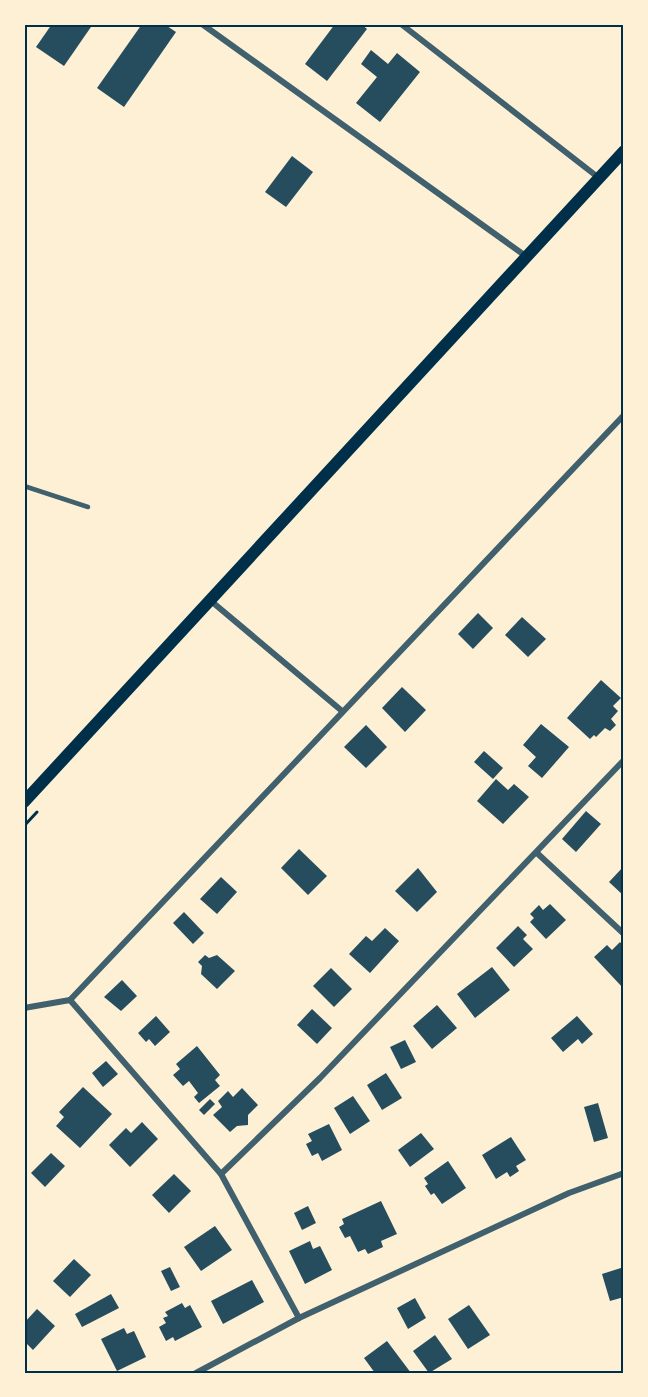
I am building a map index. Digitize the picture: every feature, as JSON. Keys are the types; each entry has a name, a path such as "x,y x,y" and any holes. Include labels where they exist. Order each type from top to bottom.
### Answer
{"main road":[{"path":"24,802 624,152"}],"street":[{"path":"202,24 527,257"},
{"path":"400,24 600,178"},
{"path":"24,1008 70,1000 624,415"},
{"path":"211,601 342,711"},
{"path":"221,1174 320,1077 624,760"},
{"path":"537,853 624,934"},
{"path":"70,1000 221,1174 299,1318"},
{"path":"196,1373 299,1318 569,1193 624,1173"}],"lane":[{"path":"24,486 88,507"}],"building":[{"path":"52,24 93,24 64,66 36,47"},
{"path":"142,24 164,24 176,32 124,107 97,88"},
{"path":"335,24 361,24 367,29 327,81 305,64"},
{"path":"371,50 388,64 397,53 420,72 380,122 356,103 377,77 361,64"},
{"path":"292,156 313,172 286,207 265,192"},
{"path":"478,613 493,628 473,649 458,634"},
{"path":"522,617 546,639 528,657 505,635"},
{"path":"601,680 621,698 613,706 618,711 611,719 616,725 610,731 605,728 596,737 594,735 590,739 567,718"},
{"path":"402,687 426,710 405,732 382,708"},
{"path":"541,724 569,747 542,778 528,766 536,757 523,745"},
{"path":"366,725 387,747 366,768 344,747"},
{"path":"484,751 503,768 493,779 474,762"},
{"path":"496,779 508,790 514,784 529,797 503,824 477,801"},
{"path":"586,811 601,824 576,852 562,839"},
{"path":"299,849 327,876 308,895 281,868"},
{"path":"624,866 624,896 609,882"},
{"path":"418,868 437,892 417,912 395,891"},
{"path":"221,877 237,892 217,914 200,899"},
{"path":"550,904 566,920 546,939 530,922 534,918 530,914 539,905 543,910"},
{"path":"184,912 204,933 193,944 173,923"},
{"path":"518,926 527,935 523,939 533,949 514,967 496,948"},
{"path":"385,928 399,941 370,973 349,954 366,936 372,941"},
{"path":"620,942 624,947 624,989 594,957 607,945 612,950"},
{"path":"205,955 209,958 217,955 235,971 217,989 201,974 202,966 198,962"},
{"path":"492,967 510,990 475,1018 457,994"},
{"path":"331,968 352,989 334,1007 313,986"},
{"path":"122,980 137,996 121,1011 104,997"},
{"path":"437,1005 457,1028 432,1049 413,1026"},
{"path":"312,1009 332,1028 317,1044 297,1025"},
{"path":"156,1016 170,1032 155,1046 149,1039 146,1042 138,1033"},
{"path":"577,1016 593,1034 582,1044 578,1039 563,1052 551,1038"},
{"path":"405,1040 416,1062 401,1069 390,1047"},
{"path":"197,1046 220,1075 215,1080 220,1086 199,1103 194,1097 198,1093 189,1081 183,1086 173,1075 180,1069 176,1064"},
{"path":"106,1061 118,1074 103,1087 92,1073"},
{"path":"386,1073 402,1098 382,1110 367,1085"},
{"path":"83,1087 112,1114 80,1148 56,1126 64,1117 59,1112"},
{"path":"242,1088 258,1105 248,1115 248,1125 237,1126 230,1132 213,1115 222,1107 218,1101 228,1091 233,1097"},
{"path":"353,1096 370,1121 350,1134 334,1108"},
{"path":"210,1099 215,1104 204,1115 199,1110"},
{"path":"598,1103 608,1138 594,1142 584,1107"},
{"path":"142,1122 158,1139 130,1167 109,1145 126,1128 131,1133"},
{"path":"329,1124 342,1150 322,1161 318,1153 312,1156 306,1144 312,1141 308,1134"},
{"path":"421,1133 434,1149 410,1167 398,1150"},
{"path":"511,1137 526,1160 516,1166 519,1171 510,1177 507,1172 496,1179 482,1155"},
{"path":"51,1153 65,1166 45,1187 31,1173"},
{"path":"448,1161 466,1188 442,1204 434,1193 431,1195 425,1186 428,1184 424,1178"},
{"path":"174,1174 191,1191 169,1213 152,1195"},
{"path":"381,1201 397,1234 381,1241 383,1247 368,1254 365,1249 358,1252 350,1236 345,1238 339,1227 344,1224 342,1219"},
{"path":"308,1206 316,1223 302,1230 294,1213"},
{"path":"215,1226 232,1250 201,1271 184,1247"},
{"path":"310,1241 313,1249 320,1246 332,1270 305,1284 289,1251"},
{"path":"74,1259 91,1275 70,1297 53,1281"},
{"path":"170,1267 180,1287 171,1291 161,1271"},
{"path":"624,1267 624,1297 610,1301 602,1274"},
{"path":"252,1280 264,1302 223,1324 211,1301"},
{"path":"111,1294 119,1308 82,1327 75,1314"},
{"path":"415,1298 426,1318 408,1329 397,1308"},
{"path":"182,1303 185,1308 190,1305 202,1327 175,1341 173,1337 166,1341 159,1327 166,1323 163,1318 168,1316 165,1312"},
{"path":"469,1305 490,1335 468,1349 448,1319"},
{"path":"37,1309 55,1326 33,1350 24,1341 24,1323"},
{"path":"124,1328 127,1334 134,1331 146,1357 117,1371 101,1339"},
{"path":"435,1335 452,1359 429,1373 413,1351"},
{"path":"387,1341 411,1373 375,1373 364,1358"}]}
